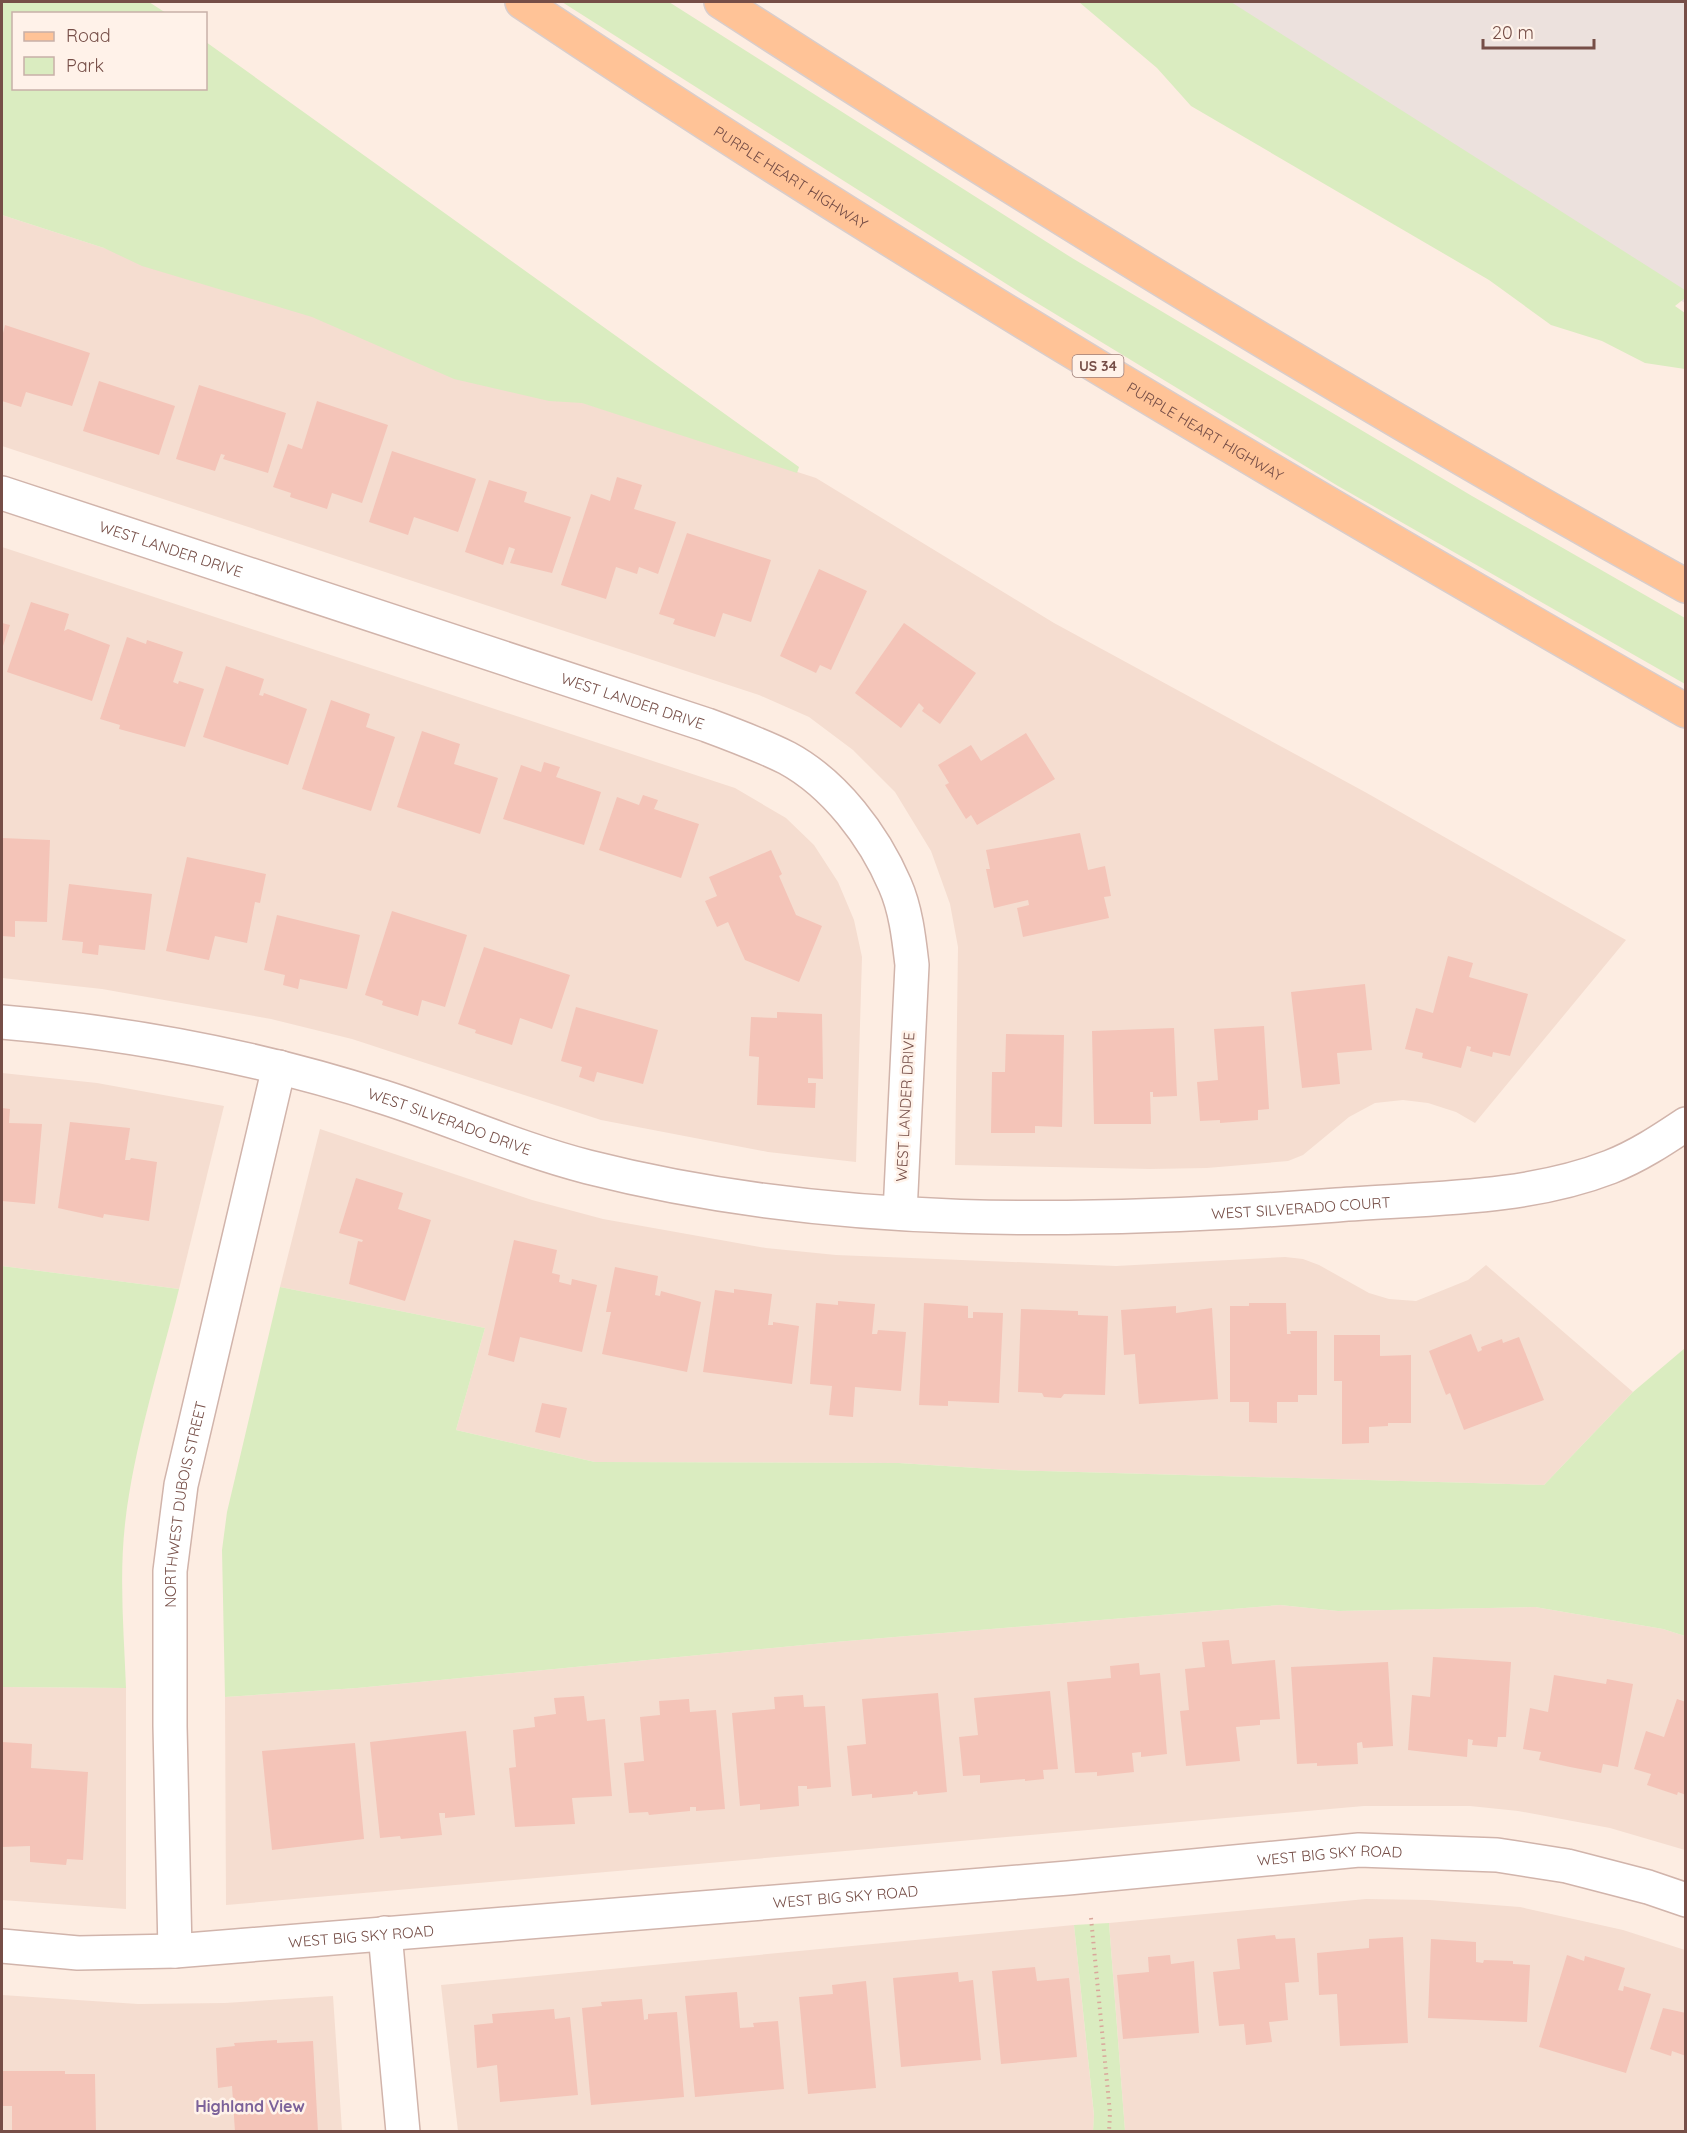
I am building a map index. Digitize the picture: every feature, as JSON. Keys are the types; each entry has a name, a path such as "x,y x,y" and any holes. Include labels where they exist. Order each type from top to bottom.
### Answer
{"main road":[{"name":"PURPLE HEART HIGHWAY","path":"522,2 968,287 1348,518 1686,711"},
{"path":"721,2 893,113 1248,332 1572,523 1686,586"}],"street":[{"name":"WEST LANDER DRIVE","path":"2,493 707,725 789,759 817,779 849,811 881,858 896,886 909,938 912,965 900,1213"},
{"name":"WEST SILVERADO DRIVE","path":"2,1022 131,1036 213,1051 279,1067 386,1098 519,1146 596,1169 761,1201 900,1213"},
{"name":"NORTHWEST DUBOIS STREET","path":"175,1951 170,1726 170,1571 181,1485 279,1067"},
{"name":"WEST SILVERADO COURT","path":"900,1213 1112,1218 1183,1216 1526,1189 1610,1167 1650,1148 1686,1124"},
{"name":"WEST BIG SKY ROAD","path":"2,1946 78,1953 175,1951 1068,1878 1359,1850 1497,1855 1567,1866 1648,1887 1686,1900"},
{"path":"385,1933 403,2132"}],"path":[{"path":"1092,1918 1110,2113 1109,2132"}],"shaded area":[{"path":"1169,2 1685,2 1685,303 1581,244"},
{"path":"2,215 816,478 1054,623 1365,792 1626,940 1475,1123 1456,1112 1428,1103 1403,1100 1375,1103 1349,1117 1303,1155 1288,1161 1207,1168 1150,1169 955,1165 958,947 950,904 931,851 895,792 853,750 809,717 759,695 2,446"},
{"path":"2,547 735,788 786,818 814,845 838,882 854,920 862,957 856,1162 768,1152 601,1120 352,1039 271,1019 102,989 2,978"},
{"path":"2,1073 97,1083 224,1106 179,1289 2,1266"},
{"path":"320,1129 532,1200 603,1219 766,1248 836,1255 1116,1266 1285,1257 1303,1259 1319,1265 1369,1293 1389,1299 1416,1301 1468,1280 1486,1265 1633,1392 1544,1485 1008,1470 899,1463 595,1462 456,1430 485,1328 280,1287"},
{"path":"1280,1605 1338,1611 1535,1607 1663,1629 1685,1636 1685,1850 1610,1828 1518,1811 1470,1806 1364,1806 226,1905 225,1697 357,1688 835,1642"},
{"path":"2,1687 126,1688 126,1909 2,1900"},
{"path":"1366,1899 1429,1900 1520,1907 1623,1930 1685,1950 1685,2131 1125,2131 1109,1923"},
{"path":"1074,1925 1094,2116 1093,2131 458,2131 441,1985"},
{"path":"2,1995 138,2004 225,2003 333,1996 342,2131 2,2131"}],"green space":[{"path":"2,2 149,2 164,12 12,12 12,90 207,90 207,43 799,467 797,473 582,403 549,401 454,379 312,317 142,266 104,248 2,215"},
{"path":"562,2 669,2 1072,258 1472,496 1685,618 1685,684 1338,486 1019,292"},
{"path":"1079,2 1231,2 1685,290 1685,298 1675,306 1685,313 1685,369 1645,363 1602,341 1551,325 1489,280 1191,106 1157,68"},
{"path":"2,1266 179,1289 141,1435 125,1524 122,1585 126,1688 2,1687"},
{"path":"280,1287 485,1328 456,1430 595,1462 899,1463 1008,1470 1544,1485 1633,1392 1685,1348 1685,1636 1663,1629 1535,1607 1338,1611 1280,1605 835,1642 357,1688 225,1697 222,1550 227,1512"},
{"path":"1109,1923 1125,2131 1093,2131 1094,2115 1074,1925"}],"building":[{"path":"5,325 90,353 72,406 26,392 21,407 2,401 2,337"},
{"path":"99,381 175,406 159,455 83,431"},
{"path":"199,385 286,413 268,473 223,459 225,455 221,454 215,471 176,459"},
{"path":"317,401 388,425 362,503 332,493 327,509 290,497 291,493 273,487 288,444 302,449"},
{"path":"392,451 476,479 458,532 414,517 408,535 369,522"},
{"path":"617,477 642,485 634,509 676,522 658,574 639,567 637,574 616,567 606,599 561,585 591,494 610,501"},
{"path":"489,480 527,492 524,502 571,517 552,573 510,563 515,549 509,547 503,565 465,552"},
{"path":"687,533 771,560 751,622 723,613 715,637 673,624 675,619 659,614"},
{"path":"819,569 867,591 831,670 820,665 816,673 780,656"},
{"path":"31,602 69,614 64,631 68,629 110,645 92,701 7,672"},
{"path":"2,623 10,625 2,649"},
{"path":"904,623 976,673 940,724 922,711 924,708 919,703 901,728 855,693"},
{"path":"127,637 146,644 147,640 183,652 173,682 178,684 179,681 204,689 185,747 119,729 120,725 100,719"},
{"path":"226,666 264,679 259,695 263,696 264,693 307,709 288,765 203,737"},
{"path":"331,700 370,714 366,727 395,737 371,811 302,789"},
{"path":"422,731 460,744 454,764 498,778 480,834 397,807"},
{"path":"1026,733 1055,779 977,825 971,815 966,819 945,785 949,783 938,765 971,745 981,761"},
{"path":"544,762 560,767 556,777 601,792 584,845 503,819 521,765 541,772"},
{"path":"643,795 658,800 654,809 699,824 681,878 599,850 617,797 639,805"},
{"path":"1080,833 1088,870 1105,866 1111,896 1104,897 1109,918 1023,937 1017,908 1029,905 1028,900 994,908 986,869 990,869 986,850"},
{"path":"2,838 50,840 47,922 15,921 15,937 2,936"},
{"path":"771,850 782,874 779,876 796,915 822,926 799,982 745,960 728,922 717,927 705,901 717,896 709,877"},
{"path":"187,857 266,874 260,903 255,902 247,943 215,936 209,960 166,951"},
{"path":"69,884 152,894 145,950 99,945 98,955 82,953 83,942 62,940"},
{"path":"392,911 467,935 445,1007 422,1000 418,1016 382,1005 383,1001 365,995"},
{"path":"277,915 360,935 347,989 300,979 298,989 283,985 285,975 264,970"},
{"path":"484,947 570,975 552,1029 520,1018 512,1045 475,1033 476,1030 458,1024"},
{"path":"1448,956 1473,963 1469,977 1528,994 1510,1056 1493,1052 1492,1057 1470,1051 1471,1047 1467,1046 1461,1068 1422,1058 1423,1053 1405,1049 1416,1008 1433,1013"},
{"path":"1365,984 1372,1050 1337,1053 1340,1084 1302,1088 1291,992"},
{"path":"576,1007 658,1030 643,1084 597,1072 594,1082 579,1077 582,1067 561,1061"},
{"path":"777,1012 822,1014 823,1079 808,1078 808,1083 816,1083 815,1108 757,1105 759,1057 749,1056 751,1017 777,1018"},
{"path":"1264,1026 1269,1109 1258,1110 1258,1120 1220,1123 1220,1120 1200,1121 1197,1082 1218,1080 1214,1029"},
{"path":"1174,1028 1177,1096 1153,1097 1153,1092 1150,1092 1151,1124 1094,1124 1092,1031"},
{"path":"1006,1034 1064,1035 1062,1127 1035,1126 1035,1133 991,1133 992,1072 1005,1072"},
{"path":"2,1108 10,1109 9,1123 42,1124 35,1204 2,1201"},
{"path":"70,1122 130,1128 125,1160 131,1158 157,1162 149,1221 104,1214 103,1218 58,1208"},
{"path":"356,1178 403,1193 398,1209 431,1220 405,1301 349,1284 358,1241 363,1240 339,1233"},
{"path":"514,1240 557,1250 552,1273 560,1275 559,1282 571,1285 572,1279 597,1285 582,1352 520,1337 514,1362 488,1355"},
{"path":"615,1267 658,1276 655,1295 660,1296 661,1291 701,1302 687,1372 602,1354 611,1312 606,1312"},
{"path":"734,1289 772,1294 768,1325 773,1325 773,1322 799,1326 792,1384 703,1372 715,1290 734,1293"},
{"path":"838,1301 875,1304 872,1334 877,1334 878,1330 906,1332 901,1391 855,1387 853,1417 829,1415 832,1386 810,1384 816,1303 838,1305"},
{"path":"924,1303 968,1306 968,1318 973,1318 973,1312 1003,1313 999,1403 948,1401 948,1406 919,1405"},
{"path":"1249,1303 1286,1303 1287,1334 1291,1334 1290,1331 1317,1331 1317,1395 1298,1395 1298,1402 1277,1402 1277,1423 1249,1422 1249,1402 1230,1402 1230,1306 1249,1306"},
{"path":"1176,1306 1176,1313 1212,1308 1218,1399 1139,1404 1135,1354 1124,1355 1121,1310"},
{"path":"1021,1309 1078,1311 1078,1315 1108,1316 1105,1395 1064,1394 1061,1398 1044,1397 1042,1393 1018,1392"},
{"path":"1471,1334 1478,1352 1482,1350 1481,1347 1502,1339 1503,1343 1519,1337 1544,1400 1464,1430 1450,1393 1446,1395 1429,1351"},
{"path":"1334,1335 1380,1335 1380,1356 1411,1355 1411,1423 1388,1423 1388,1426 1369,1427 1369,1443 1342,1444 1342,1381 1334,1381"},
{"path":"542,1403 567,1408 560,1438 535,1432"},
{"path":"1229,1640 1232,1664 1275,1660 1280,1719 1260,1720 1260,1725 1236,1727 1240,1761 1186,1766 1180,1711 1189,1710 1185,1669 1205,1667 1202,1642"},
{"path":"1433,1657 1511,1662 1506,1737 1498,1737 1497,1747 1472,1745 1473,1740 1468,1739 1467,1757 1408,1750 1412,1695 1430,1697"},
{"path":"1388,1662 1393,1746 1363,1748 1362,1742 1357,1743 1358,1764 1317,1766 1317,1763 1297,1764 1291,1667"},
{"path":"1139,1663 1140,1675 1160,1673 1167,1754 1141,1757 1141,1752 1132,1753 1134,1772 1097,1776 1097,1772 1075,1773 1067,1682 1111,1678 1110,1666"},
{"path":"1554,1675 1606,1684 1607,1679 1633,1684 1618,1767 1603,1764 1601,1773 1539,1760 1541,1752 1523,1749 1530,1708 1548,1712"},
{"path":"1050,1691 1058,1769 1043,1770 1044,1779 1025,1781 1025,1779 980,1783 980,1775 963,1776 959,1737 978,1735 974,1698"},
{"path":"938,1693 947,1792 918,1795 917,1791 913,1794 872,1798 872,1794 852,1796 847,1746 866,1744 862,1699"},
{"path":"803,1695 804,1707 825,1706 831,1787 807,1789 807,1786 798,1786 799,1806 760,1810 760,1804 740,1806 732,1713 775,1709 774,1697"},
{"path":"584,1696 587,1721 605,1719 612,1796 572,1798 575,1824 515,1827 509,1768 516,1767 513,1730 535,1727 534,1717 556,1714 554,1698"},
{"path":"689,1699 690,1712 716,1710 725,1809 696,1811 696,1807 690,1807 690,1811 649,1815 648,1812 629,1813 624,1763 644,1761 640,1717 660,1715 659,1701"},
{"path":"1677,1699 1686,1702 1686,1795 1678,1792 1677,1795 1647,1785 1651,1774 1634,1769 1646,1731 1664,1737"},
{"path":"466,1731 475,1815 445,1818 445,1813 439,1813 442,1835 401,1839 400,1836 380,1838 370,1742"},
{"path":"2,1742 32,1744 31,1768 88,1772 83,1860 67,1859 66,1865 30,1862 30,1846 2,1847"},
{"path":"355,1743 364,1839 272,1850 262,1751"},
{"path":"1275,1935 1276,1939 1295,1938 1299,1982 1285,1983 1288,2020 1269,2022 1272,2042 1246,2045 1244,2024 1219,2026 1213,1972 1240,1969 1237,1939"},
{"path":"1403,1937 1408,2043 1340,2046 1337,1994 1319,1995 1317,1953 1369,1948 1369,1939"},
{"path":"1431,1939 1476,1942 1476,1962 1513,1961 1513,1964 1530,1965 1527,2022 1428,2018"},
{"path":"1170,1955 1171,1964 1194,1961 1199,2033 1123,2039 1117,1975 1149,1972 1148,1957"},
{"path":"1567,1955 1584,1961 1585,1956 1625,1968 1618,1990 1623,1991 1624,1986 1651,1994 1626,2073 1539,2047"},
{"path":"1035,1967 1037,1981 1069,1978 1077,2057 1001,2064 992,1971"},
{"path":"958,1972 959,1982 973,1980 981,2060 901,2067 893,1978"},
{"path":"866,1981 876,2088 808,2094 799,1997 833,1994 832,1985"},
{"path":"737,1992 740,2028 754,2027 753,2023 778,2021 784,2089 695,2097 685,1996"},
{"path":"642,1999 644,2020 648,2019 648,2014 677,2012 684,2097 591,2105 582,2008 602,2006 601,2002"},
{"path":"1663,2008 1686,2013 1686,2056 1672,2051 1671,2056 1650,2049"},
{"path":"554,2009 555,2019 570,2017 578,2095 500,2102 497,2065 477,2068 474,2025 493,2023 492,2014"},
{"path":"277,2040 277,2043 313,2041 318,2132 235,2132 232,2086 218,2088 216,2048 235,2046 234,2043"},
{"path":"2,2071 65,2071 65,2074 95,2074 96,2132 12,2132 12,2106 2,2106"}],"district":[{"name":"Highland View","path":"250,2106"}]}
